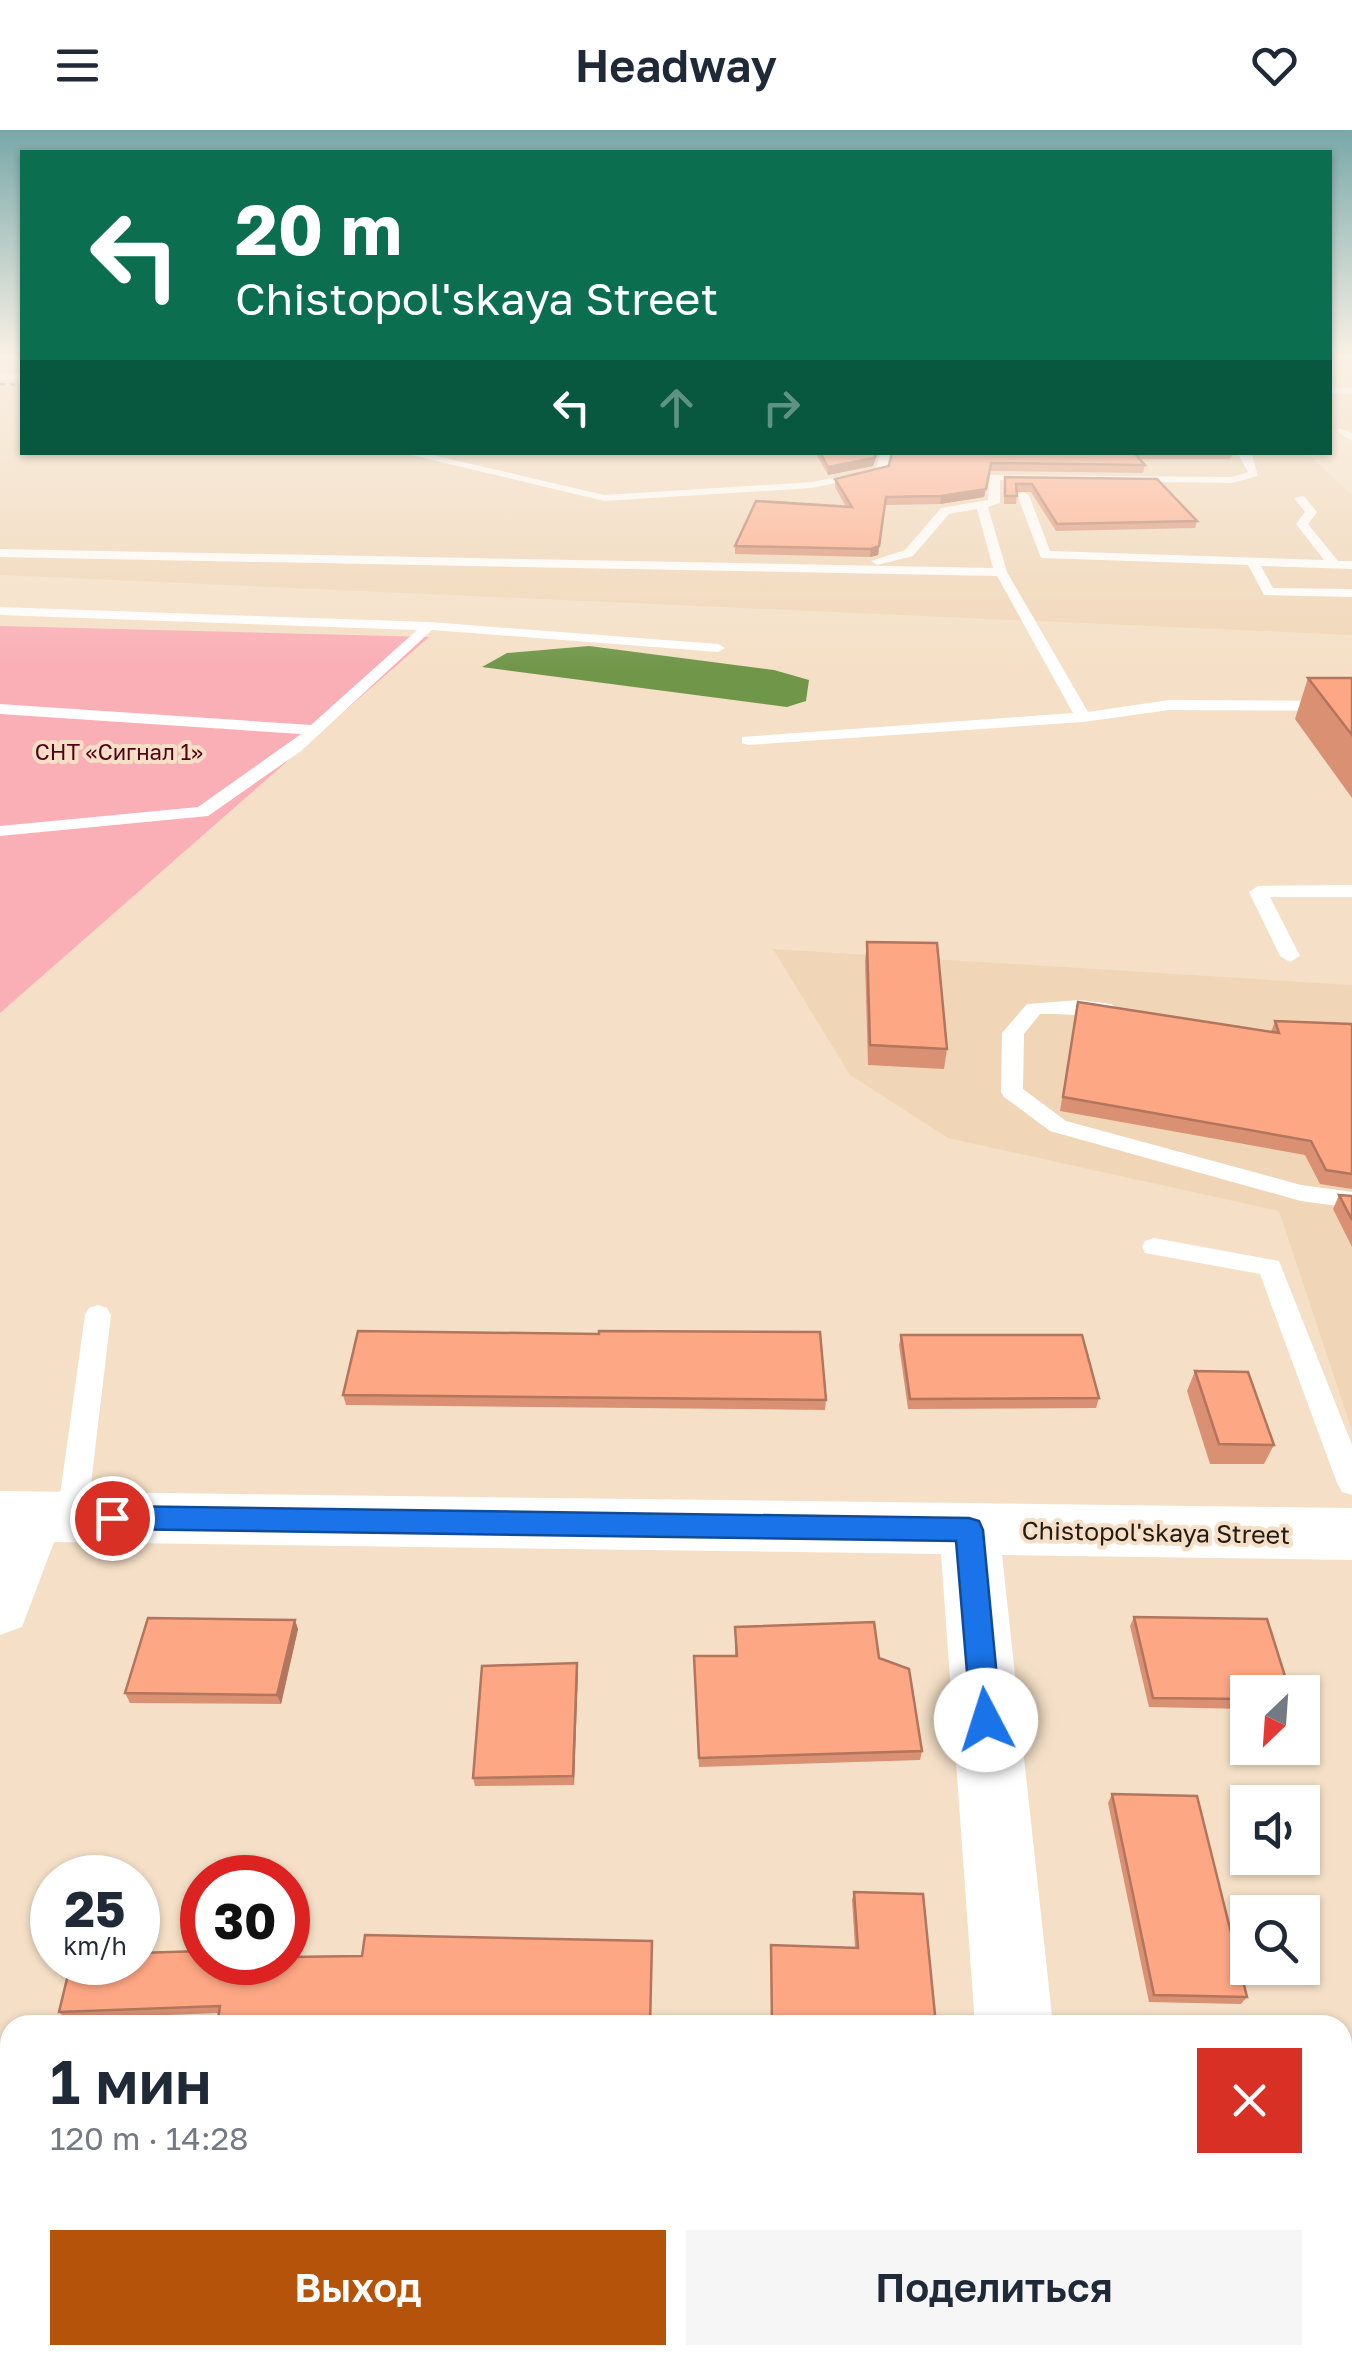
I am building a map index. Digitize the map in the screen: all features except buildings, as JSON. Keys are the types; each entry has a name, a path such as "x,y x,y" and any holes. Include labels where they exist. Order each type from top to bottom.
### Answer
{"street":[{"name":"Chistopol'skaya Street","path":"35,1516 1352,1534"},
{"path":"0,1607 35,1516"},
{"path":"969,1530 1013,2015"}],"lane":[{"path":"440,460 604,498 812,485 881,471 884,460"},
{"path":"685,554 728,559 888,561 909,553 946,511 994,503 994,477 1232,480 1254,474 1249,460"},
{"path":"1023,495 1045,554 1352,565"},
{"path":"1300,498 1310,512 1302,524 1333,563"},
{"path":"982,506 1000,572 1083,717"},
{"path":"0,554 1000,572"},
{"path":"1252,561 1270,592 1352,593"},
{"path":"0,612 429,626 718,648"},
{"path":"0,831 202,812 316,730 429,626"},
{"path":"748,740 1083,717 1169,705 1352,706"},
{"path":"0,708 316,730"},
{"path":"1290,956 1258,892 1352,892"},
{"path":"1138,1013 1080,1006 1034,1008 1013,1033 1012,1092 1058,1126 1301,1193 1352,1200"},
{"path":"1154,1247 1270,1266 1352,1483"},
{"path":"35,1516 98,1315"}],"shaded area":[{"path":"0,460 1315,460 1352,495 1352,635 0,575"},
{"path":"589,646 774,670 809,680 806,701 787,707 482,667 507,653"},
{"path":"773,949 1352,985 1352,1431 1279,1211 948,1138 850,1075"}],"green space":[{"name":"СНТ «Сигнал 1»","path":"0,626 429,637 0,1013"}],"route":[{"path":"112,1518 969,1530 986,1720"}]}
